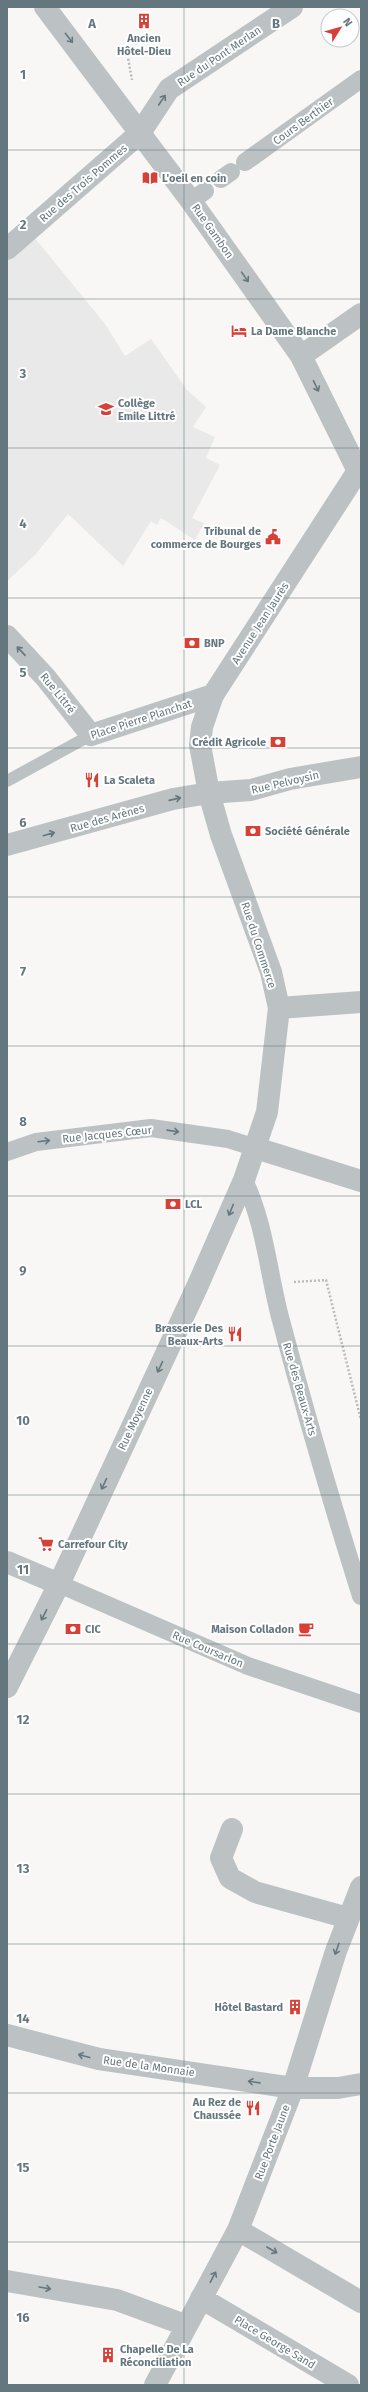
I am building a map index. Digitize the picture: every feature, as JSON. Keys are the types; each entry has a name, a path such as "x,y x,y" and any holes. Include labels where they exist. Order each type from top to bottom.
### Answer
{"street":[{"name":"Rue Gambon","path":"46,7 140,133 198,196 301,356 360,471"},
{"name":"Rue du Pont Merlan","path":"140,133 169,89 292,7"},
{"name":"Cours Berthier","path":"232,171 361,78"},
{"name":"Rue des Trois Pommes","path":"7,249 140,133"},
{"path":"301,356 361,314"},
{"name":"Avenue Jean Jaurès","path":"209,793 200,745 202,728 213,695 360,471"},
{"name":"Rue Littré","path":"7,636 46,678 91,735"},
{"name":"Place Pierre Planchat","path":"91,735 213,695"},
{"name":"Rue Pelvoysin","path":"209,793 251,790 290,779 361,767"},
{"name":"Rue des Arènes","path":"9,840 173,799 209,793"},
{"name":"Rue du Commerce","path":"209,793 221,835 270,972 278,1008 267,1112 256,1148"},
{"path":"278,1008 361,1002"},
{"name":"Rue Jacques Cœur","path":"7,1152 36,1142 150,1128 228,1139 256,1148"},
{"path":"256,1148 361,1181"},
{"name":"Rue Moyenne","path":"7,1687 59,1584 197,1287 244,1180 256,1148"},
{"name":"Rue des Beaux-Arts","path":"244,1180 254,1200 280,1315 333,1508 361,1596"},
{"path":"7,1562 59,1584"},
{"name":"Rue Coursarlon","path":"59,1584 248,1666 361,1704"},
{"path":"232,1829 221,1858 230,1878 254,1892 348,1918"},
{"name":"Rue Porte Jaune","path":"154,2385 185,2325 238,2230 293,2088 348,1918 361,1887"},
{"name":"Rue de la Monnaie","path":"7,2035 99,2059 293,2088 338,2088 361,2084"},
{"path":"238,2230 361,2302"},
{"path":"7,2281 117,2300 185,2325"},
{"name":"Place George Sand","path":"201,2298 348,2385"}],"lane":[{"name":"Place Pierre Planchat","path":"7,782 91,735"}],"path":[{"path":"273,1283 326,1280 361,1420"}],"shaded area":[{"name":"Collège Emile Littré","path":"33,236 105,324 125,356 151,339 187,390 206,407 193,427 215,437 206,458 220,465 192,518 204,523 195,540 161,518 157,525 151,521 123,566 68,514 35,555 7,581 7,258"}],"place":[{"name":"Ancien Hôtel-Dieu","path":"144,21"},
{"name":"L'oeil en coin","path":"150,178"},
{"name":"La Dame Blanche","path":"239,331"},
{"name":"Collège Emile Littré","path":"106,409"},
{"name":"Tribunal de commerce de Bourges","path":"273,537"},
{"name":"BNP","path":"192,643"},
{"name":"Crédit Agricole","path":"278,742"},
{"name":"La Scaleta","path":"92,780"},
{"name":"Société Générale","path":"253,831"},
{"name":"LCL","path":"173,1204"},
{"name":"Brasserie Des Beaux-Arts","path":"235,1334"},
{"name":"Carrefour City","path":"46,1544"},
{"name":"CIC","path":"73,1629"},
{"name":"Maison Colladon","path":"306,1629"},
{"name":"Hôtel Bastard","path":"295,2007"},
{"name":"Au Rez de Chaussée","path":"253,2108"},
{"name":"Chapelle De La Réconciliation","path":"108,2355"}]}
